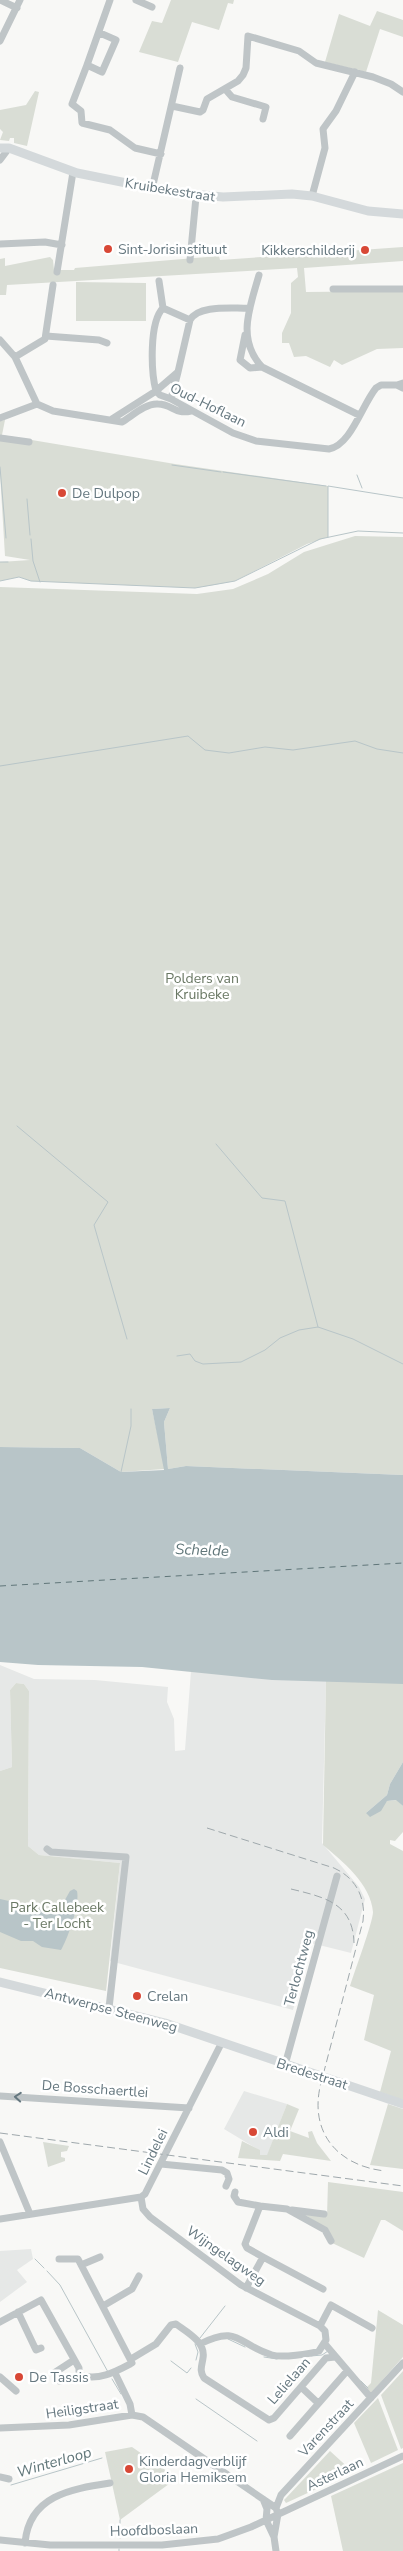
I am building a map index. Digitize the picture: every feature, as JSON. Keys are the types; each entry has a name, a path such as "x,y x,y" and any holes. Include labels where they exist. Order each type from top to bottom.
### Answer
{"main road":[{"name":"Kruibekestraat","path":"4,148 74,172 196,197 222,198 264,194 312,196 368,211 403,214"},
{"name":"Antwerpse Steenweg","path":"0,1982 165,2023 222,2042"},
{"name":"Bredestraat","path":"222,2042 403,2104"}],"street":[{"path":"0,0 17,8"},
{"path":"0,41 20,0"},
{"path":"87,66 102,72 116,40 97,32 110,0"},
{"path":"136,0 152,7"},
{"path":"100,33 72,104 81,111 82,123 110,130 136,148 161,154"},
{"path":"172,106 200,112 203,110 207,98 225,89 243,75 246,68 248,36 283,48 300,51 316,63 355,72 391,84 403,92"},
{"path":"152,189 180,68"},
{"path":"312,196 325,148 323,129 336,111 355,72"},
{"path":"225,89 232,97 266,107 263,120"},
{"path":"0,160 4,148"},
{"path":"57,272 74,172"},
{"path":"190,260 196,197"},
{"path":"0,244 45,242 62,245"},
{"path":"259,275 250,308 240,360 250,368 262,367"},
{"path":"156,391 153,378 155,321 163,308 159,281"},
{"path":"15,357 42,343 46,336 53,285"},
{"path":"333,289 403,289"},
{"path":"163,308 190,320"},
{"path":"171,399 190,320 194,314 202,311 250,308"},
{"path":"246,334 249,348 262,367 359,415"},
{"path":"46,336 99,340 107,343"},
{"path":"0,340 15,357 37,404 53,412 101,420 112,419 122,422 149,406 157,404 182,413 192,411"},
{"path":"112,419 156,391 178,372"},
{"name":"Oud-Hoflaan","path":"156,391 160,395 171,399 233,433 256,441 329,449 342,444 376,388 381,385 401,385"},
{"path":"0,418 37,404"},
{"path":"0,438 29,442"},
{"path":"46,1849 51,1852 126,1857 109,2008"},
{"name":"Terlochtweg","path":"285,2065 337,1876"},
{"name":"Lindelei","path":"140,2197 148,2190 162,2164 222,2042"},
{"name":"De Bosschaertlei","path":"0,2096 189,2108"},
{"path":"0,2142 30,2214"},
{"path":"162,2164 222,2170 227,2173 229,2179 226,2186"},
{"path":"234,2192 238,2202 324,2214"},
{"path":"0,2218 140,2197"},
{"name":"Wijngelagweg","path":"140,2197 143,2209 150,2217 246,2288 320,2326"},
{"path":"260,2206 245,2244 247,2248 323,2288"},
{"path":"287,2209 325,2230 331,2241"},
{"path":"246,2288 263,2256"},
{"path":"81,2265 100,2257"},
{"path":"59,2259 78,2259 105,2304 132,2359"},
{"path":"105,2304 132,2289 140,2276"},
{"path":"0,2322 41,2300 79,2368 79,2375"},
{"path":"371,2398 326,2344 326,2335 320,2326 331,2305 372,2328"},
{"path":"18,2312 36,2350 41,2348"},
{"path":"79,2375 87,2378 110,2374 132,2363 132,2359 156,2344 174,2324 200,2344 215,2336 227,2334 276,2356 319,2352 326,2344"},
{"name":"Lelielaan","path":"200,2344 204,2352 201,2374 216,2386 270,2420 328,2357 336,2357"},
{"path":"74,2360 54,2373 60,2381 74,2379 79,2375"},
{"name":"Varenstraat","path":"277,2511 281,2496 403,2363"},
{"path":"290,2436 347,2371"},
{"path":"110,2374 130,2404 132,2414"},
{"path":"0,2377 16,2391"},
{"path":"301,2387 318,2402"},
{"name":"Heiligstraat","path":"0,2428 52,2427 132,2414 144,2417 263,2498 277,2511"},
{"name":"Asterlaan","path":"277,2511 403,2456"},
{"path":"0,2477 9,2479"},
{"path":"25,2544 31,2518 43,2504 67,2493 110,2483"},
{"path":"263,2498 266,2508 266,2520 274,2537"},
{"path":"276,2551 274,2537 277,2511"},
{"name":"Hoofdboslaan","path":"0,2540 50,2548 182,2544 234,2534 266,2520 277,2511"}],"shaded area":[{"path":"0,1665 34,1679 95,1680 168,1687 167,1702 174,1719 175,1751 185,1750 191,1671 326,1679 322,1843 359,1887 365,1899 351,1953 311,1943 293,2010 110,1961 120,1863 39,1855 28,1846 29,1691 24,1684 16,1683 10,1690 12,1767 0,1771"},
{"path":"244,2091 287,2104 267,2156 259,2155 259,2150 224,2129"},
{"path":"31,2249 33,2259 17,2270 27,2282 0,2302 0,2251"}],"green space":[{"path":"171,0 234,0 233,4 228,3 219,30 192,22 178,62 139,52 152,21 162,23"},
{"path":"377,11 403,20 403,37 380,29 366,72 325,62 339,14 370,26"},
{"path":"35,91 39,92 27,146 14,143 14,138 10,138 9,141 0,140 3,132 0,129 0,110 26,105"},
{"path":"403,247 403,261 304,268 306,292 403,291 403,348 377,349 342,365 334,360 330,367 306,356 294,357 289,343 282,343 282,333 291,313 291,283 298,277 297,268 7,285 6,295 0,295 0,259 5,258 5,266 50,257 53,260 54,270 74,270 75,268 219,256 220,260"},
{"path":"76,282 146,283 146,321 76,321"},
{"path":"5,420 2,435 175,464 328,486 328,537 307,544 235,581 195,588 31,581 19,577 0,581 0,562 30,560 5,556 0,473 0,421"},
{"name":"Polders van Kruibeke","path":"355,536 403,537 403,1475 186,1466 168,1469 164,1422 170,1408 152,1409 165,1469 121,1472 80,1448 0,1447 0,587 197,594 233,589 268,574 304,552"},
{"path":"326,1679 403,1681 403,1762 390,1784 387,1795 366,1813 387,1801 397,1800 403,1806 403,1832 395,1841 390,1840 390,1844 403,1851 403,2100 380,2092 391,2051 364,2040 374,1995 350,1986 372,1918 371,1902 367,1892 354,1874 323,1845"},
{"name":"Park Callebeek - Ter Locht","path":"16,1683 24,1684 29,1691 28,1846 39,1855 120,1863 106,1991 0,1968 0,1771 12,1767 10,1690"},
{"path":"287,2104 299,2109 290,2131 309,2138 308,2132 312,2131 317,2143 331,2161 283,2154 280,2161 238,2158 242,2141 260,2150 260,2155 267,2155"},
{"path":"388,2104 403,2109 403,2169 370,2165"},
{"path":"43,2142 69,2146 67,2151 61,2152 61,2157 65,2158 65,2161 48,2167"},
{"path":"328,2182 403,2192 403,2231 385,2220 381,2220 364,2258 330,2242 329,2230 305,2215 327,2216"},
{"path":"378,2310 403,2325 403,2357 371,2393 366,2388 371,2383"},
{"path":"403,2371 403,2448 401,2449 381,2395"},
{"path":"378,2398 398,2450 371,2463 354,2423"},
{"path":"132,2447 177,2478 120,2520 105,2452"},
{"path":"330,2451 353,2472 286,2503 284,2500"},
{"path":"403,2463 403,2551 343,2551 331,2496"}],"water":[{"name":"Schelde","path":"170,1408 164,1422 168,1469 186,1466 403,1475 403,1684 272,1680 142,1667 38,1665 0,1662 0,1447 80,1448 121,1472 164,1470 152,1409"},
{"path":"403,1762 403,1806 396,1800 387,1801 381,1811 370,1817 366,1813 387,1795 390,1784"},
{"path":"74,1889 77,1891 77,1904 67,1938 61,1950 42,1947 33,1941 21,1941 0,1932 0,1899 9,1901 12,1905 16,1904 58,1912 70,1891"}],"waterway":[{"path":"172,465 221,472"},
{"path":"0,467 6,538"},
{"path":"223,472 326,486"},
{"path":"357,475 362,488"},
{"path":"328,537 328,486 403,498"},
{"path":"27,499 30,535"},
{"path":"0,581 19,577 31,581 195,588 235,581 320,539 358,531 403,533"},
{"path":"31,539 33,561 40,582"},
{"path":"0,562 8,562"},
{"path":"0,766 188,736 205,750 229,753 265,747 293,750 355,741 377,749 403,753"},
{"path":"17,1126 108,1202 94,1225 127,1339"},
{"path":"216,1144 262,1198 285,1201 318,1327"},
{"path":"177,1356 190,1354 195,1361 203,1364 241,1362 265,1350 280,1338 299,1330 318,1327 353,1339 403,1364"},
{"path":"121,1472 131,1426 131,1409"},
{"path":"35,2259 44,2268"},
{"path":"47,2271 60,2285 108,2372"},
{"path":"200,2338 225,2306"},
{"path":"228,2339 245,2347"},
{"path":"195,2344 198,2352 196,2360"},
{"path":"311,2356 322,2355 328,2351"},
{"path":"264,2357 277,2359"},
{"path":"171,2361 187,2373 191,2368"},
{"path":"112,2379 121,2394"},
{"path":"361,2381 368,2388"},
{"path":"196,2399 257,2441"},
{"name":"Winterloop","path":"11,2485 102,2458"},
{"path":"120,2520 120,2538"}],"ferry route":[{"path":"0,1586 403,1563"}],"railway":[{"path":"207,1828 334,1868 348,1877 358,1890 363,1904 363,1921 320,2087 319,2119 324,2133 342,2155 369,2168 385,2171"},
{"path":"291,1889 325,1899 342,1910 348,1919 354,1943"},
{"path":"0,2133 403,2186"}],"place":[{"name":"Sint-Jorisinstituut","path":"108,249"},
{"name":"Kikkerschilderij","path":"365,250"},
{"name":"De Dulpop","path":"62,493"},
{"name":"Crelan","path":"137,1996"},
{"name":"Aldi","path":"253,2132"},
{"name":"De Tassis","path":"19,2377"},
{"name":"Kinderdagverblijf Gloria Hemiksem","path":"129,2469"}]}
